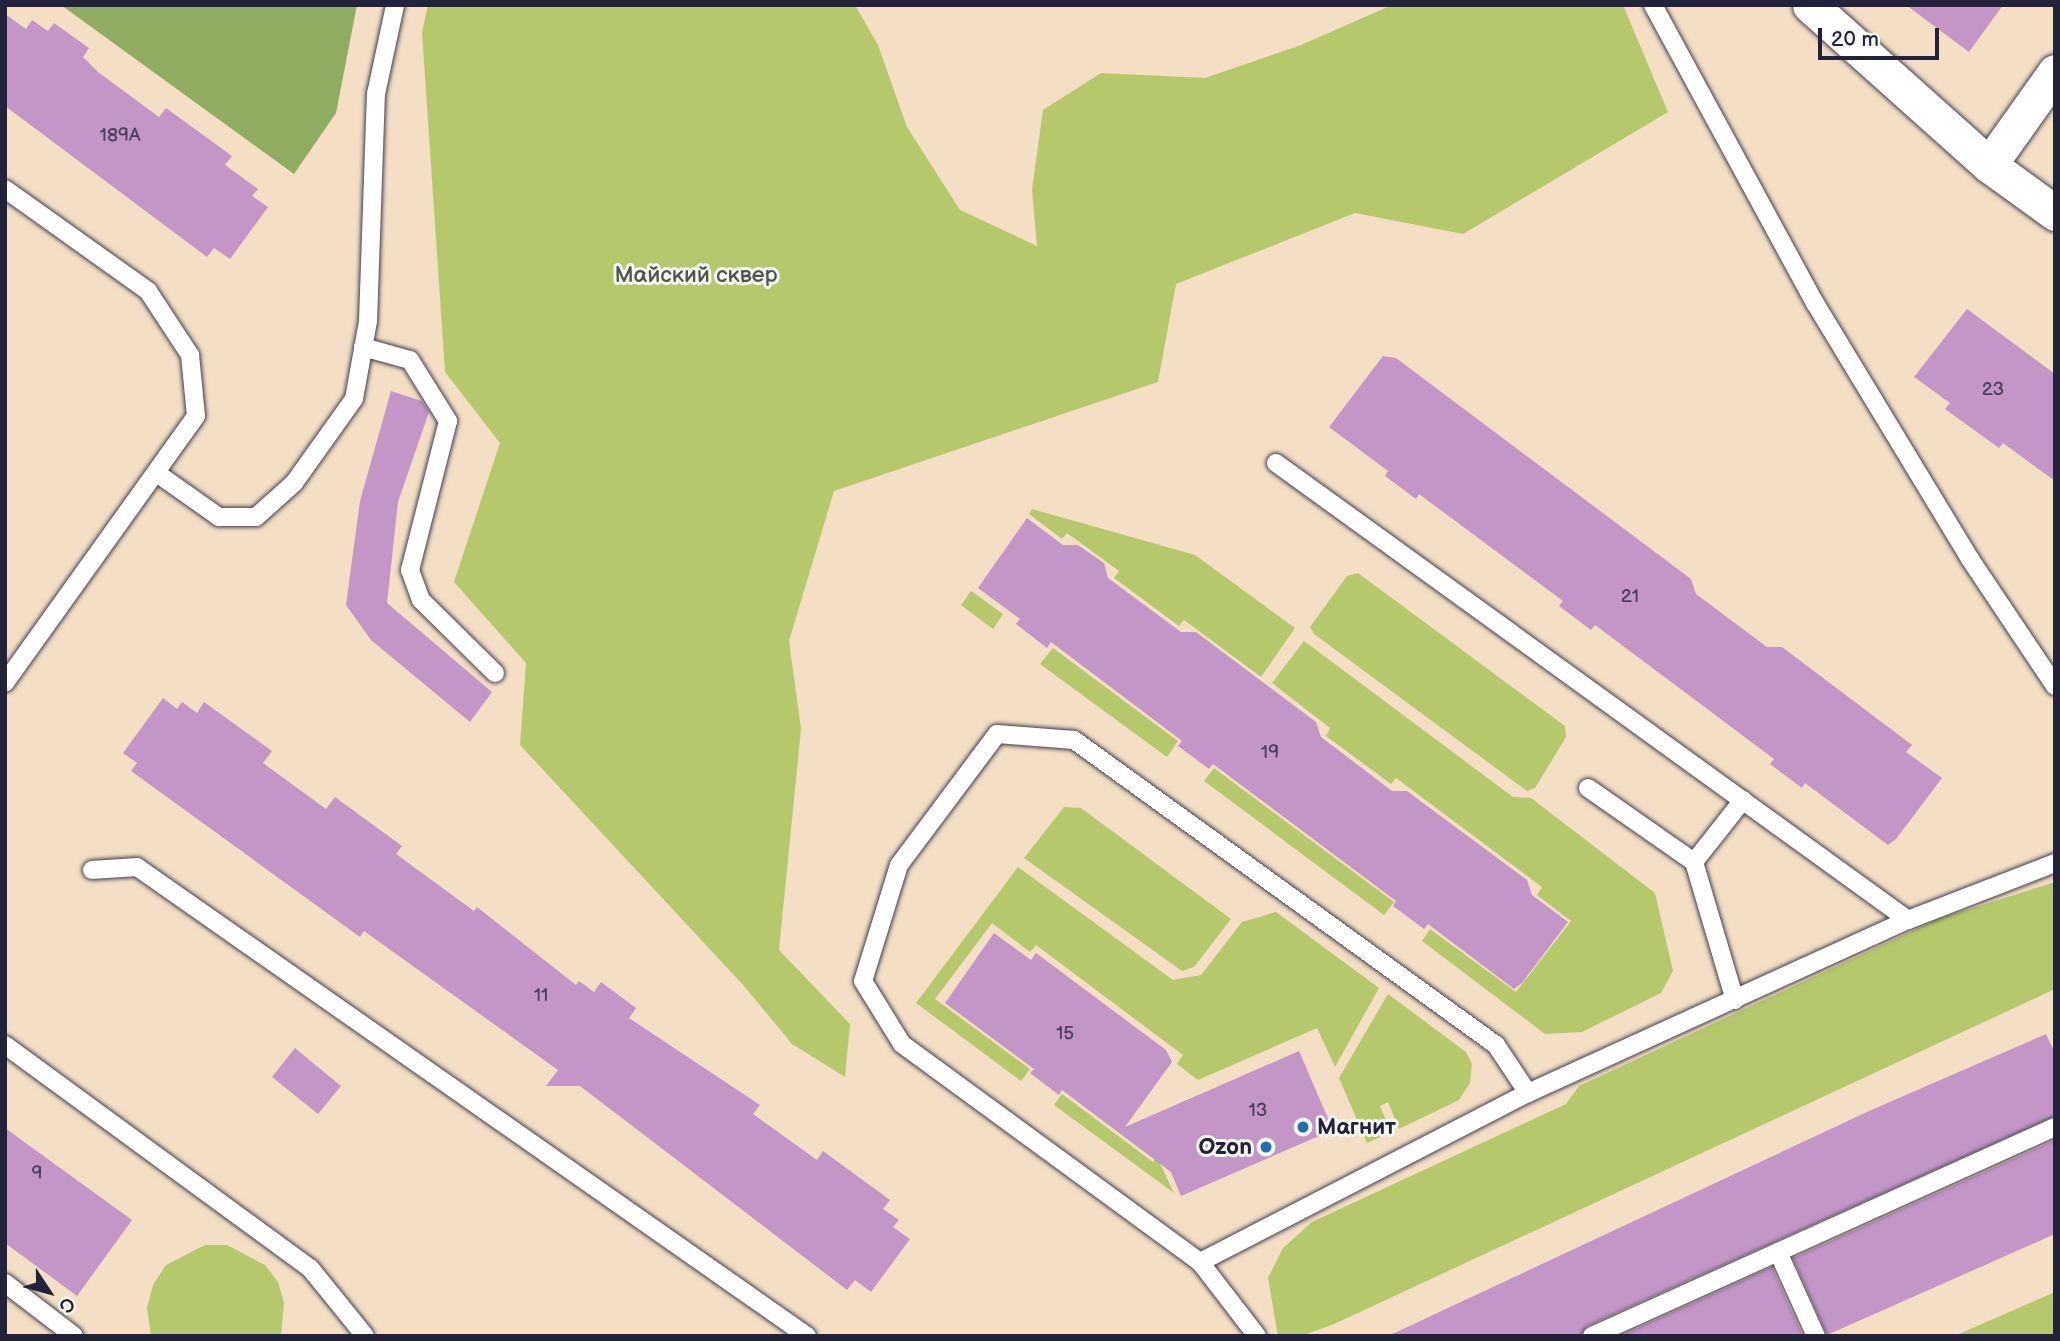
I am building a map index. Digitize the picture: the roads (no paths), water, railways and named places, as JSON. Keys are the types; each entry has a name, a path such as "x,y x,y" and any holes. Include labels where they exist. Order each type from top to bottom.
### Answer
{"street":[{"path":"1810,5 1989,164 2055,213"},
{"path":"1989,164 2055,72"}],"lane":[{"path":"158,474 219,517 256,517 294,483 354,399 368,321 376,94 395,5"},
{"path":"1653,5 1815,303 1970,559 2055,686"},
{"path":"5,190 148,291 190,355 196,416 158,474 5,682"},
{"path":"363,348 410,360 448,421 410,570 421,600 495,673"},
{"path":"1276,463 1908,920"},
{"path":"1256,1336 1200,1262 902,1044 863,981 899,866 997,734 1074,740 1496,1045 1528,1093"},
{"path":"1588,788 1694,862 1735,1000"},
{"path":"1694,862 1743,800"},
{"path":"1200,1262 1528,1093 1908,920 2055,863"},
{"path":"92,870 137,867 807,1336"},
{"path":"5,1045 310,1268 360,1334"},
{"path":"1592,1336 2055,1128"},
{"path":"1778,1252 1816,1336"},
{"path":"5,1283 74,1336"}],"place":[{"name":"Магнит","path":"1303,1127"},
{"name":"Ozon","path":"1266,1147"}],"park label":[{"name":"Майский сквер","path":"696,275"}]}
